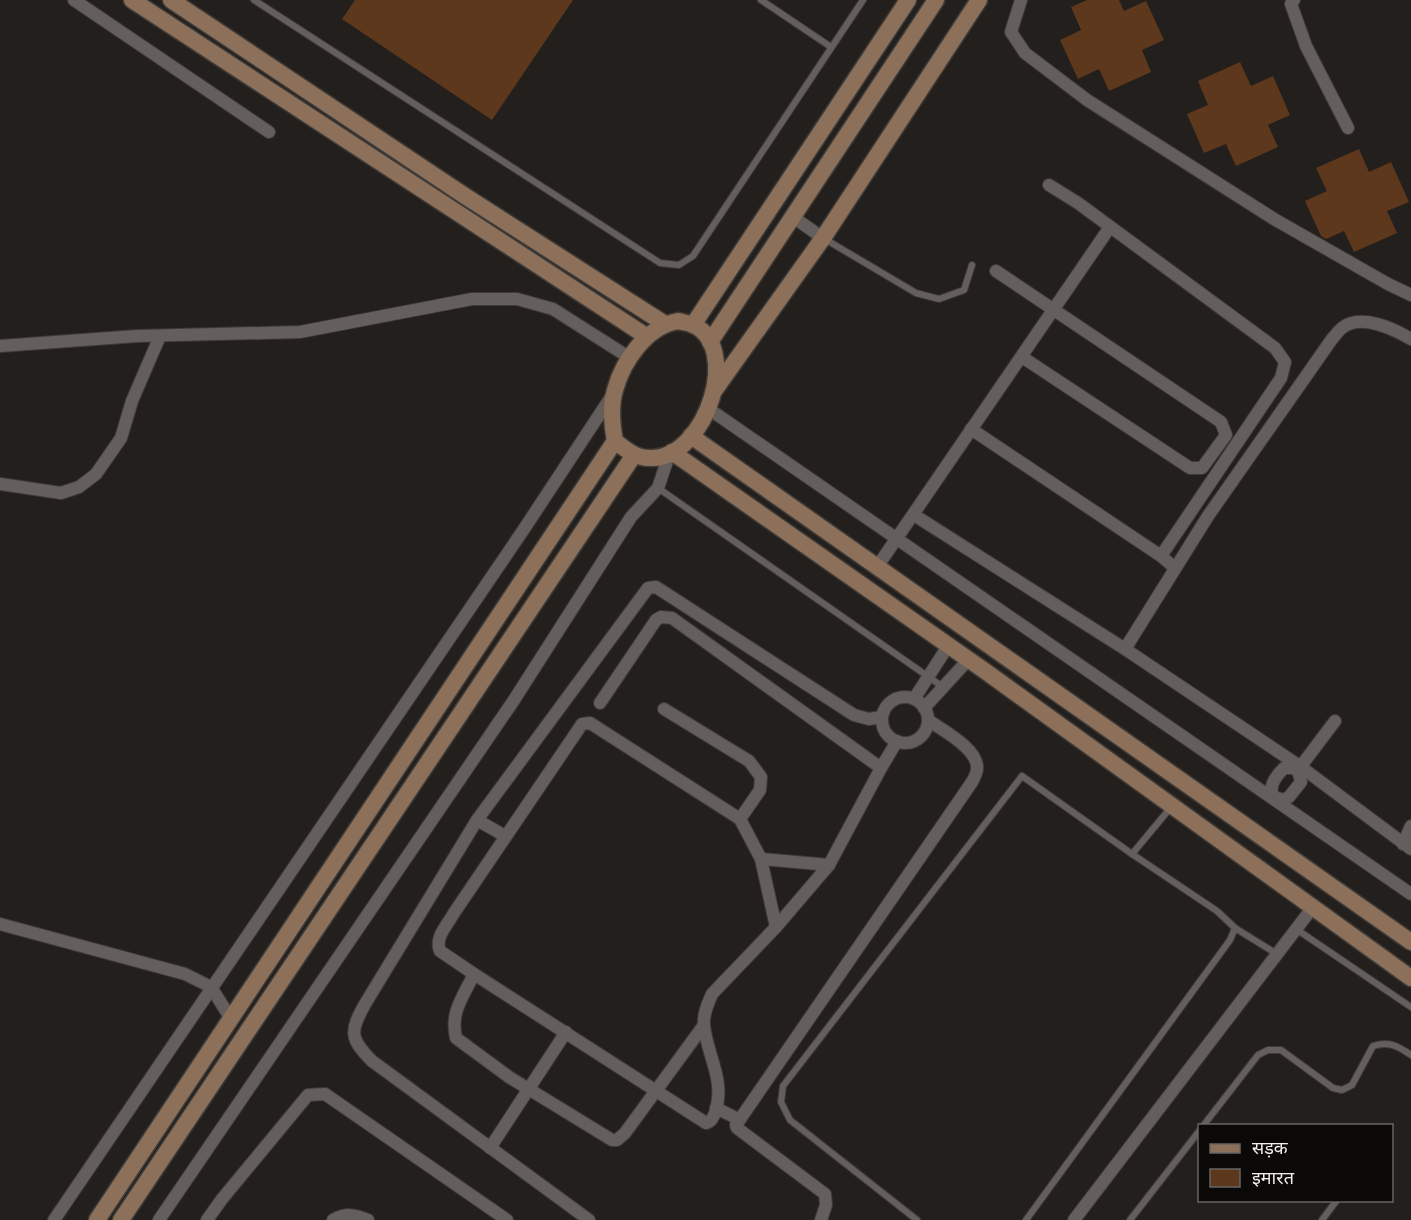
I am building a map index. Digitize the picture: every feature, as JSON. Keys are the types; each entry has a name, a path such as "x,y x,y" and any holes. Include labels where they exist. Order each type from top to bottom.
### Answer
{"street":[{"path":"74,0 269,132"},
{"path":"132,0 646,336"},
{"path":"171,0 465,196 664,324"},
{"path":"693,325 908,0"},
{"path":"710,342 936,0"},
{"path":"714,391 823,238 979,0"},
{"path":"1021,0 1011,32 1025,53 1088,100 1265,213 1411,295"},
{"path":"1288,1 1306,46 1348,128"},
{"path":"1049,185 1275,348 1285,362 1281,378 1161,556"},
{"path":"793,217 823,238"},
{"path":"877,567 1056,310 1110,227"},
{"path":"996,271 1221,422 1226,435 1202,468 1190,468 1022,357"},
{"path":"0,346 160,336 300,332 472,299 517,299 554,309 630,358"},
{"path":"54,1220 524,529 614,392 621,373 646,336 664,324 678,321 693,325 710,342 717,363 714,391 709,409 701,424 679,449 651,458 634,455 615,441 611,422 614,392"},
{"path":"1125,649 1215,507 1332,339 1343,327 1357,322 1370,324 1395,330 1411,339"},
{"path":"0,484 61,493 79,487 96,474 121,438 132,401 160,336"},
{"path":"709,409 1411,894"},
{"path":"971,429 1161,556 1175,568"},
{"path":"691,436 1411,942"},
{"path":"97,1220 615,441"},
{"path":"159,1220 514,700 631,517 658,488 671,453"},
{"path":"671,453 969,660 1411,978"},
{"path":"121,1220 634,455"},
{"path":"914,515 1125,649 1300,769 1407,847 1411,826"},
{"path":"589,1220 372,1062 354,1041 352,1031 365,1004 477,820 645,591 652,587 656,587 854,714 869,719 882,717"},
{"path":"600,703 656,620 667,616 881,768"},
{"path":"914,699 948,646"},
{"path":"821,1220 826,1205 825,1194 737,1128 738,1119 972,782 977,769 976,759 969,750 926,714 914,699 907,697 894,700 884,710 882,717 885,732 897,741 904,742 918,738 923,734 926,714 944,687 969,660"},
{"path":"664,709 749,762 757,770 761,777 760,790 740,819"},
{"path":"1273,798 1283,800 1289,797 1301,782 1300,769 1335,720"},
{"path":"776,927 761,859 740,819 586,722 580,726 505,836 438,939 437,944 440,951 474,974 706,1123 711,1122 719,1102 717,1074 704,1025 706,1007 719,984 776,927 829,865 897,741"},
{"path":"1273,798 1270,791 1271,786 1281,771 1291,768 1300,769"},
{"path":"1192,820 1210,801"},
{"path":"477,820 505,836"},
{"path":"761,859 829,865"},
{"path":"1074,1220 1313,907"},
{"path":"0,924 185,974 211,987 231,1019"},
{"path":"474,974 456,1011 453,1025 456,1038 529,1090 612,1140 617,1140 625,1133 704,1025"},
{"path":"490,1148 566,1032"},
{"path":"207,1220 308,1095 325,1094 507,1220"},
{"path":"716,1108 738,1119"},
{"path":"333,1220 343,1214 368,1220"}],"lane":[{"path":"254,0 660,263 678,266 693,256 863,0"},
{"path":"761,0 831,47"},
{"path":"823,238 916,292 939,299 964,290 972,265"},
{"path":"658,488 944,687"},
{"path":"917,1220 790,1120 781,1102 783,1086 1022,776 1217,911 1235,928 1276,954"},
{"path":"1132,854 1173,806"},
{"path":"1026,1220 1230,940 1235,928"},
{"path":"1296,929 1411,1007"},
{"path":"1204,1124 1258,1055 1268,1050 1281,1050 1333,1088 1342,1090 1352,1085 1373,1046 1384,1043 1398,1046 1411,1055"},
{"path":"1130,1220 1198,1133"},
{"path":"1322,1220 1336,1202"}],"building":[{"path":"355,0 573,0 492,120 342,19"},
{"path":"1087,0 1119,0 1124,11 1146,1 1164,40 1142,50 1151,72 1109,91 1099,69 1078,79 1060,40 1081,30 1071,7"},
{"path":"1240,62 1251,86 1273,76 1290,115 1268,125 1278,147 1236,166 1226,144 1204,153 1187,114 1208,105 1198,81"},
{"path":"1359,149 1369,172 1391,162 1409,202 1387,211 1397,233 1354,252 1344,231 1326,239 1321,236 1305,201 1327,191 1316,168"}]}
